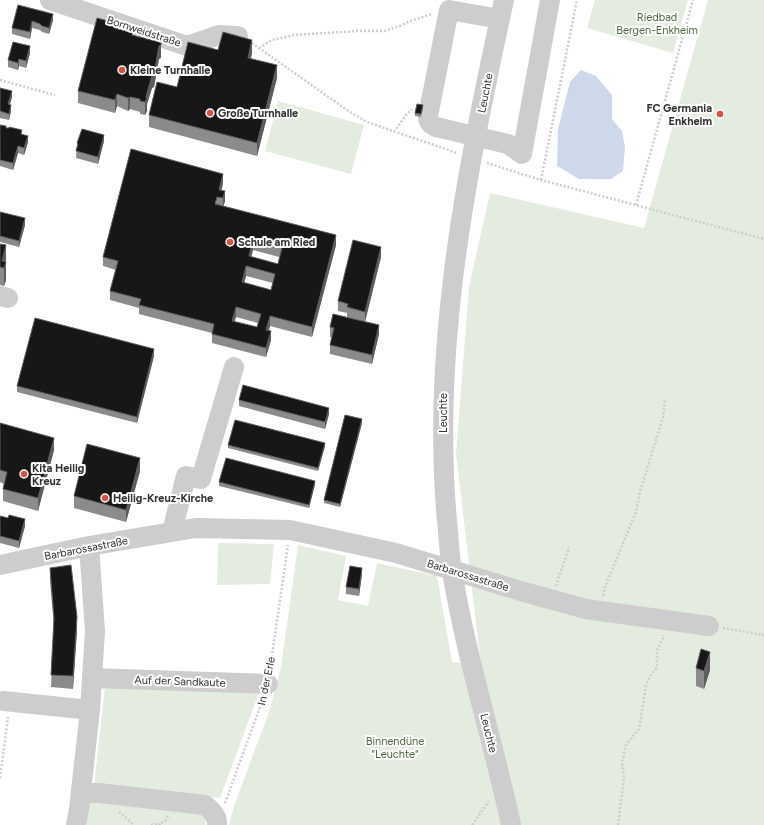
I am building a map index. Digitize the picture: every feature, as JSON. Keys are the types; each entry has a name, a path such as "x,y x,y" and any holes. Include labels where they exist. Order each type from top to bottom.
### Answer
{"street":[{"name":"Bornweidstraße","path":"50,0 187,46 219,35 238,36"},
{"name":"Leuchte","path":"504,0 477,136 460,233 446,343 443,382 443,453 444,493 452,570 469,654 511,825"},
{"path":"500,19 449,10 428,121 436,127 508,144 522,154 550,0"},
{"path":"172,532 186,476 201,479 234,367"},
{"name":"Barbarossastraße","path":"0,565 89,546 196,528 290,530 396,554 586,609 709,626"},
{"path":"76,825 90,710 95,631 89,546"},
{"name":"Auf der Sandkaute","path":"92,678 268,684"},
{"path":"7,702 90,710"},
{"path":"81,791 205,805 213,812 218,821 221,816"}],"path":[{"path":"541,180 577,0"},
{"path":"636,205 693,0"},
{"path":"259,48 272,40 294,35 385,31 431,14 448,15"},
{"path":"238,36 259,48 347,110 368,122 460,154"},
{"path":"0,80 55,95"},
{"path":"485,162 541,180 764,239"},
{"path":"599,610 605,587 636,512 640,492 659,433 665,399"},
{"name":"In der Erle","path":"221,816 268,684 290,530"},
{"path":"552,599 570,547"},
{"path":"618,825 624,777 622,762 626,745 639,729 646,686 649,678 657,667 657,650 663,638 664,620"},
{"path":"709,626 764,634"},
{"path":"0,778 7,702"},
{"path":"472,825 491,799"},
{"path":"114,809 134,825"},
{"path":"151,825 161,825"}],"green space":[{"name":"Riedbad Bergen-Enkheim","path":"595,0 688,0 673,53 587,28"},
{"name":"Binnendüne \"Leuchte\"","path":"708,0 764,0 764,825 229,825 234,806 269,712 281,667 298,545 346,556 338,600 368,606 377,563 437,576 452,662 481,665 456,454 469,287 490,193 644,228"},
{"path":"278,101 364,125 351,174 265,151"},
{"path":"218,543 274,544 270,584 217,585"},
{"path":"105,687 259,693 220,798 94,786"},
{"path":"90,796 196,808 205,816 206,825 85,825"}],"water":[{"path":"581,70 596,76 612,95 612,119 622,131 625,147 623,171 611,179 579,179 557,166 558,129 570,82"}],"building":[{"path":"18,5 53,14 49,28 32,21 30,32 12,28"},
{"name":"Kleine Turnhalle","path":"97,18 134,28 132,35 155,41 161,41 154,74 152,75 145,102 140,101 140,99 128,98 117,94 115,100 78,91"},
{"name":"Große Turnhalle","path":"223,32 252,40 248,58 277,65 257,143 149,115 157,82 177,87 188,42 218,50"},
{"path":"13,42 30,46 26,61 19,59 18,63 8,60"},
{"path":"0,88 12,91 8,104 11,105 9,114 0,111"},
{"path":"417,104 423,105 421,114 415,113"},
{"path":"0,125 6,126 6,128 9,127 22,130 21,134 28,136 24,148 18,146 13,163 0,160"},
{"path":"82,129 104,135 98,157 76,151"},
{"path":"131,149 223,174 219,190 225,191 223,198 217,197 215,204 336,235 312,327 270,316 266,330 271,331 266,348 212,334 214,324 139,305 141,299 110,291 118,261 103,257","holes":["253,240 282,248 278,264 249,256","246,266 275,274 271,290 242,282","236,307 261,314 257,327 232,321"]},
{"path":"0,212 25,218 19,241 0,236"},
{"path":"353,240 381,247 365,312 347,307 348,304 338,301"},
{"path":"0,244 6,245 2,261 6,262 4,268 0,267"},
{"path":"333,314 379,325 372,355 330,345 334,328 330,327"},
{"path":"35,318 154,349 137,417 17,386"},
{"path":"243,385 329,408 325,422 239,400"},
{"path":"345,415 362,419 340,504 324,500"},
{"path":"235,420 325,443 318,468 228,445"},
{"name":"Kita Heilig Kreuz","path":"0,423 54,438 38,498 3,489 7,472 0,470"},
{"name":"Heilig-Kreuz-Kirche","path":"87,444 140,458 126,510 74,496"},
{"path":"226,458 315,481 309,505 219,482"},
{"path":"9,515 25,519 19,541 0,536 0,516 8,518"},
{"path":"71,565 77,617 73,676 51,675 54,618 50,568"},
{"path":"350,566 362,568 359,589 346,587"},
{"path":"701,649 710,652 704,671 696,668"}],"place":[{"name":"Kleine Turnhalle","path":"122,70"},
{"name":"Große Turnhalle","path":"210,113"},
{"name":"FC Germania Enkheim","path":"720,114"},
{"name":"Schule am Ried","path":"230,242"},
{"name":"Kita Heilig Kreuz","path":"24,474"},
{"name":"Heilig-Kreuz-Kirche","path":"105,498"}]}
